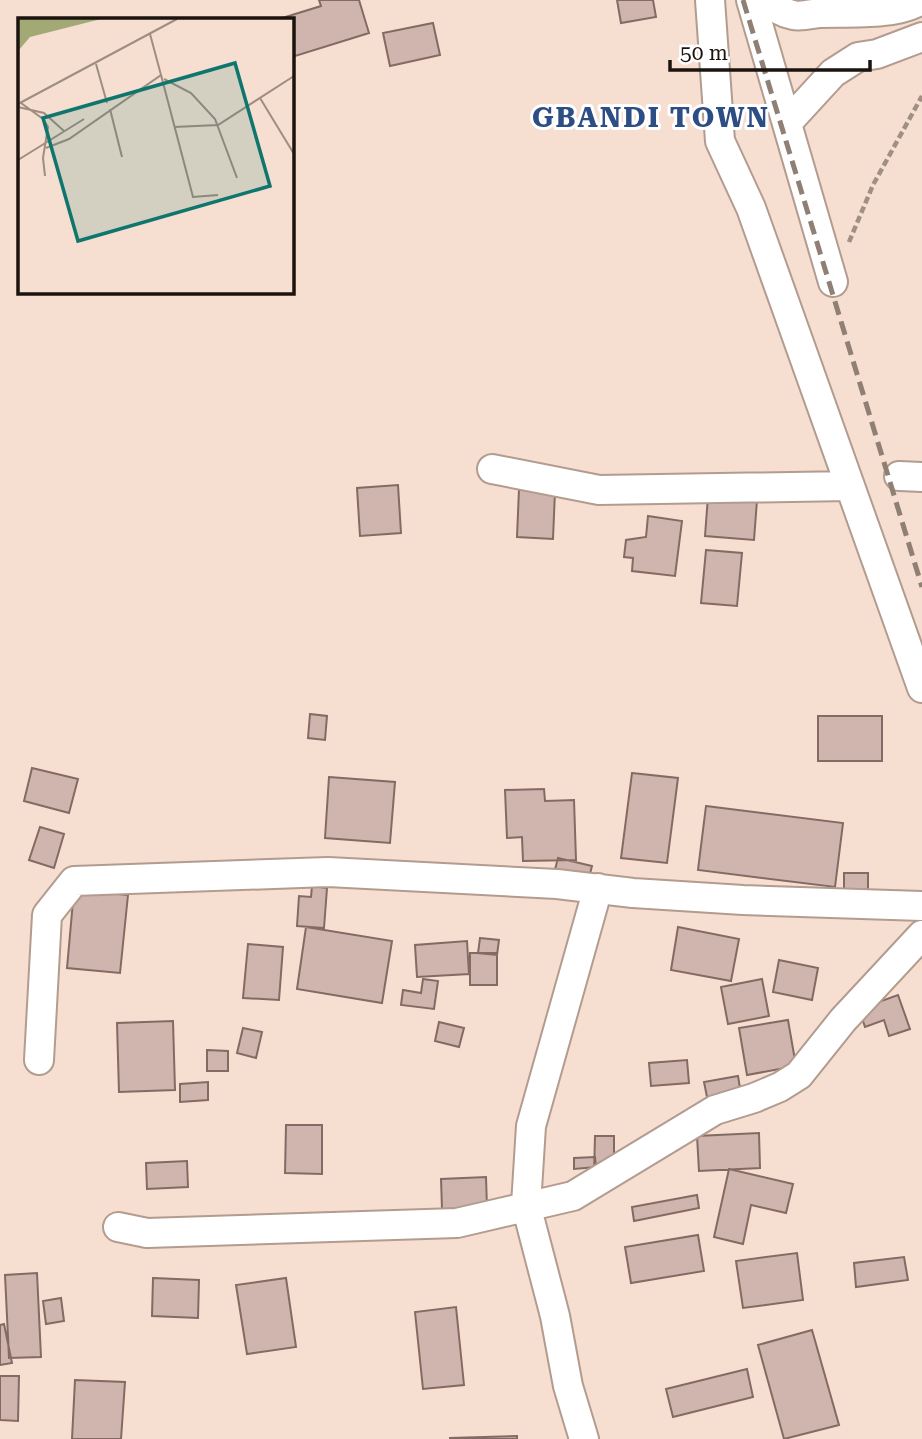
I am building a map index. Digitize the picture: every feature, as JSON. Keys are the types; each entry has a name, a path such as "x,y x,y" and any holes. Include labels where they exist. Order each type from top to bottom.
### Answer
{"street":[{"path":"710,0 720,142 751,208 922,688"},
{"path":"751,0 833,282"},
{"path":"764,0 795,16 897,8 921,0"},
{"path":"788,122 833,73 858,57 877,54 922,37"},
{"path":"492,469 599,490 850,486"},
{"path":"39,1060 47,915 74,881 328,872 557,884 633,893 743,900 922,906"},
{"path":"584,1439 568,1386 555,1316 526,1205 531,1126 598,888"},
{"path":"118,1227 147,1233 457,1223 573,1196 715,1110 767,1093 799,1075 843,1020 922,935"}],"path":[{"path":"848,244 873,185 922,96"}],"building":[{"path":"319,0 359,0 369,33 294,56 294,18 282,18 321,6"},
{"path":"617,0 653,0 656,17 621,23"},
{"path":"433,23 440,55 390,66 383,33"},
{"path":"398,485 401,533 360,536 357,488"},
{"path":"519,489 555,491 553,539 517,537"},
{"path":"708,496 757,500 754,540 705,536"},
{"path":"648,516 682,521 675,576 632,571 633,558 624,557 626,540 646,537"},
{"path":"706,550 742,553 737,606 701,603"},
{"path":"310,714 327,716 325,740 308,738"},
{"path":"818,716 882,716 882,761 818,761"},
{"path":"32,768 78,779 69,813 24,801"},
{"path":"632,773 678,778 667,863 621,858"},
{"path":"329,777 395,782 390,843 325,838"},
{"path":"544,789 545,801 574,800 576,860 523,861 522,837 507,838 505,790"},
{"path":"706,806 843,823 835,887 698,870"},
{"path":"40,827 64,834 54,868 29,860"},
{"path":"558,858 592,866 585,893 551,885"},
{"path":"844,873 868,873 868,894 844,894"},
{"path":"312,886 327,888 324,928 297,926 299,896 311,897"},
{"path":"74,890 128,895 120,973 67,968"},
{"path":"306,927 392,941 382,1003 297,989"},
{"path":"678,927 739,939 731,981 671,970"},
{"path":"480,938 499,940 497,955 478,953"},
{"path":"467,941 469,974 417,977 415,945"},
{"path":"248,944 283,947 279,1000 243,998"},
{"path":"470,953 497,953 497,985 470,985"},
{"path":"779,960 818,968 812,1000 773,992"},
{"path":"423,979 438,981 434,1009 401,1005 403,990 421,993"},
{"path":"762,979 769,1016 728,1024 721,987"},
{"path":"898,995 910,1029 889,1036 884,1020 865,1027 859,1009"},
{"path":"788,1020 796,1066 747,1075 739,1028"},
{"path":"173,1021 175,1090 119,1092 117,1023"},
{"path":"439,1022 464,1028 459,1047 435,1041"},
{"path":"243,1028 262,1032 256,1058 237,1053"},
{"path":"207,1050 228,1051 228,1071 207,1071"},
{"path":"687,1060 689,1083 651,1086 649,1063"},
{"path":"738,1076 743,1106 710,1112 704,1082"},
{"path":"208,1082 208,1100 180,1102 180,1084"},
{"path":"286,1125 322,1125 322,1174 285,1173"},
{"path":"759,1133 760,1168 699,1171 697,1136"},
{"path":"595,1136 614,1136 614,1174 594,1174"},
{"path":"595,1157 596,1167 574,1169 574,1158"},
{"path":"187,1161 188,1187 147,1189 146,1163"},
{"path":"729,1169 793,1184 786,1213 751,1205 743,1244 714,1237"},
{"path":"486,1177 487,1208 442,1209 441,1179"},
{"path":"697,1195 699,1208 634,1221 632,1207"},
{"path":"698,1235 704,1271 631,1283 625,1247"},
{"path":"797,1253 803,1300 743,1308 736,1261"},
{"path":"904,1257 908,1280 856,1287 854,1263"},
{"path":"37,1273 41,1357 9,1358 5,1275"},
{"path":"153,1278 199,1280 198,1318 152,1316"},
{"path":"286,1278 296,1347 247,1354 236,1285"},
{"path":"61,1298 64,1321 46,1324 43,1301"},
{"path":"456,1307 464,1385 423,1389 415,1312"},
{"path":"4,1324 12,1363 0,1365 0,1325"},
{"path":"812,1330 839,1425 784,1439 758,1345"},
{"path":"747,1369 753,1397 673,1417 666,1389"},
{"path":"0,1376 19,1376 18,1421 0,1420"},
{"path":"75,1380 125,1382 121,1439 72,1439"},
{"path":"517,1436 517,1439 450,1439 450,1438"}],"railway":[{"path":"743,0 922,587"}],"district":[{"name":"GBANDI TOWN","path":"651,117"}]}
